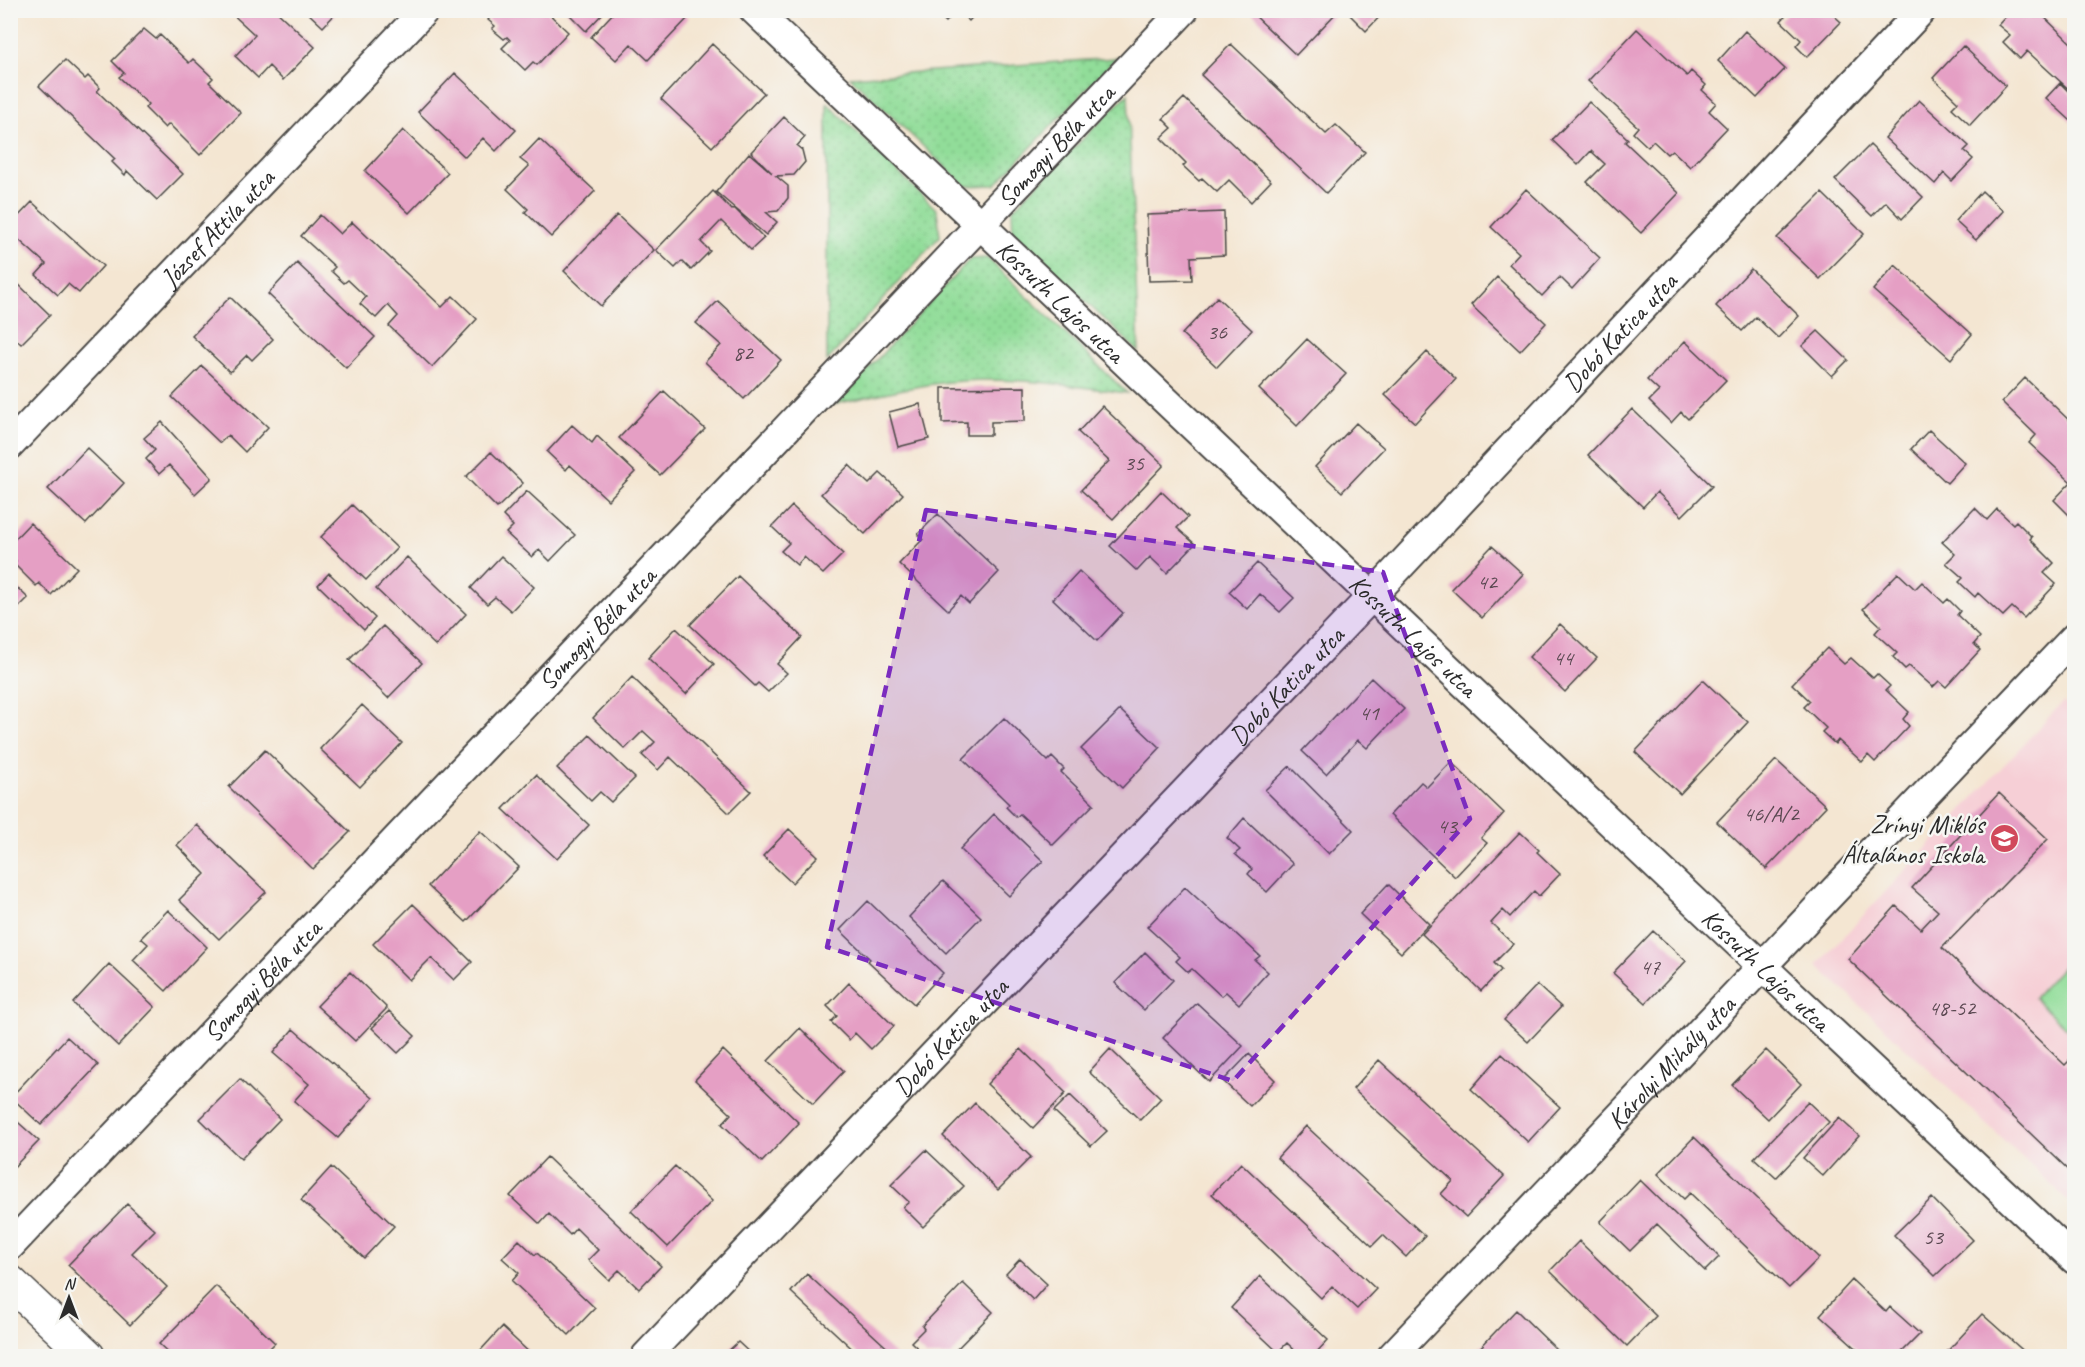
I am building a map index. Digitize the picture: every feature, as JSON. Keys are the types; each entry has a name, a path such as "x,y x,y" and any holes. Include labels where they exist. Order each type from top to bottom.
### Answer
{"street":[{"name":"József Attila utca","path":"10,446 425,10"},
{"name":"Kossuth Lajos utca","path":"754,10 1762,967 2074,1259"},
{"name":"Somogyi Béla utca","path":"10,1246 1184,10"},
{"name":"Dobó Katica utca","path":"646,1356 1372,596 1922,10"},
{"name":"Károlyi Mihály utca","path":"1392,1356 2074,638"},
{"path":"10,1282 88,1356"}],"highlighted area":[{"path":"926,510 1383,572 1470,819 1233,1081 827,947"}],"shaded area":[{"name":"Zrínyi Miklós Általános Iskola","path":"2063,702 2074,712 2074,1206 1817,965"}],"green space":[{"path":"1116,58 995,185 965,186 850,77"},
{"path":"1128,94 1139,352 1013,233 1012,210"},
{"path":"827,103 937,210 940,236 827,361"},
{"path":"987,258 1127,393 1036,382 981,380 926,385 836,404 970,259"},
{"path":"2074,954 2074,1036 2034,998"}],"building":[{"path":"228,10 275,10 315,47 283,80 269,66 258,78 235,56 255,35"},
{"path":"305,10 339,10 323,27"},
{"path":"496,10 545,10 568,32 537,65 533,62 525,70 502,48 510,40 507,37 504,39 492,29 495,26 488,20"},
{"path":"565,10 606,10 586,31"},
{"path":"616,10 679,10 688,18 648,60 631,44 616,60 591,37"},
{"path":"933,10 957,10 946,22"},
{"path":"958,10 979,10 969,21"},
{"path":"1249,10 1336,10 1337,12 1296,55"},
{"path":"1345,10 1386,10 1366,31"},
{"path":"1791,10 1828,10 1841,22 1807,57 1796,46 1801,40 1781,21"},
{"path":"2012,10 2037,10 2074,46 2074,94 2027,51 2020,59 2003,42 2010,35 1998,25"},
{"path":"144,29 156,39 160,35 189,63 193,59 213,78 209,82 241,113 200,155 169,124 165,128 145,108 148,104 119,77 124,73 112,61"},
{"path":"1637,29 1687,76 1691,71 1706,85 1702,90 1716,103 1709,111 1727,128 1690,167 1672,150 1667,154 1653,141 1648,147 1633,133 1638,127 1588,81"},
{"path":"1745,31 1785,69 1757,98 1718,61"},
{"path":"712,44 764,93 712,147 661,99"},
{"path":"1231,44 1326,134 1336,125 1365,152 1326,193 1201,75"},
{"path":"1963,46 2006,86 1970,125 1952,108 1958,102 1933,78"},
{"path":"65,60 85,79 88,76 100,88 97,91 183,174 157,200 127,171 125,175 112,162 115,159 39,86"},
{"path":"455,73 516,130 496,151 483,138 465,157 418,112"},
{"path":"2060,83 2074,97 2074,117 2071,121 2046,98"},
{"path":"1184,98 1271,181 1251,202 1229,180 1217,192 1202,178 1199,181 1183,166 1186,163 1161,138 1172,128 1163,119"},
{"path":"1919,100 1969,146 1964,151 1973,159 1952,181 1944,173 1935,184 1885,138"},
{"path":"1589,102 1628,139 1625,142 1679,193 1641,233 1587,182 1605,164 1591,151 1578,165 1552,140"},
{"path":"784,117 805,137 797,146 802,150 805,162 794,175 776,176 788,186 788,198 778,211 766,212 777,222 766,235 716,192 749,153 772,173 751,152"},
{"path":"403,130 448,173 409,213 365,171"},
{"path":"539,139 595,191 551,237 525,212 528,209 507,189 529,166 520,159"},
{"path":"1870,145 1923,197 1902,219 1886,202 1872,216 1835,180"},
{"path":"1526,189 1600,258 1572,289 1560,277 1542,296 1509,264 1519,253 1491,227"},
{"path":"713,191 764,238 751,250 721,221 701,242 710,251 691,270 682,261 675,268 656,250"},
{"path":"1982,191 2003,211 1976,240 1955,221"},
{"path":"1822,193 1864,234 1820,279 1777,238"},
{"path":"32,202 103,266 79,293 68,284 58,295 36,275 46,264 10,232 10,225"},
{"path":"1224,212 1225,255 1191,257 1192,280 1149,281 1147,215"},
{"path":"320,215 340,234 352,222 442,307 453,296 477,319 432,367 389,326 398,316 388,305 376,318 360,304 366,297 348,280 344,283 331,271 335,267 301,236"},
{"path":"617,215 654,250 601,306 564,271"},
{"path":"297,263 375,337 346,368 268,294"},
{"path":"1895,265 1972,334 1951,359 1873,290"},
{"path":"1751,269 1799,316 1778,338 1756,317 1742,331 1716,306"},
{"path":"1497,277 1546,323 1520,351 1471,305"},
{"path":"14,280 50,315 21,344 10,334 10,283"},
{"path":"230,297 273,339 252,360 247,355 230,372 192,336"},
{"path":"1217,297 1252,330 1217,367 1182,334"},
{"path":"718,301 781,360 744,399 705,362 721,345 696,323"},
{"path":"1818,331 1848,360 1832,376 1802,346"},
{"path":"1307,339 1346,374 1297,426 1259,389"},
{"path":"1685,341 1726,380 1688,419 1681,412 1671,423 1649,401 1659,391 1647,380"},
{"path":"1427,352 1456,379 1415,423 1385,395"},
{"path":"202,366 268,427 245,452 228,435 220,443 172,397"},
{"path":"2025,378 2074,425 2074,520 2054,500 2071,482 2029,443 2036,435 2002,402"},
{"path":"1025,387 1025,421 991,422 991,435 967,435 967,422 942,423 942,388"},
{"path":"664,391 705,429 660,475 619,438"},
{"path":"920,404 929,439 898,447 889,412"},
{"path":"1102,406 1164,465 1113,519 1081,490 1109,461 1078,432"},
{"path":"1632,409 1712,486 1682,516 1657,492 1643,507 1588,455"},
{"path":"162,422 212,478 195,494 169,465 159,474 146,459 155,450 144,438"},
{"path":"1356,423 1384,448 1342,492 1315,467"},
{"path":"572,425 592,443 597,436 635,472 608,500 570,465 566,470 547,452"},
{"path":"1929,430 1965,463 1947,483 1911,449"},
{"path":"87,448 124,483 86,524 48,489"},
{"path":"491,452 523,483 497,508 466,477"},
{"path":"849,465 869,484 880,473 903,494 865,534 821,494"},
{"path":"527,491 575,535 550,561 539,550 532,557 506,533 513,526 503,516"},
{"path":"1161,491 1188,517 1177,528 1195,544 1167,573 1150,557 1137,571 1110,546"},
{"path":"352,505 397,548 366,580 321,537"},
{"path":"792,506 843,554 823,574 804,557 797,565 781,551 789,543 772,527"},
{"path":"1975,508 1987,520 1997,509 2013,524 2016,521 2054,563 2044,573 2056,584 2024,618 2012,607 2003,616 1978,593 1975,597 1959,582 1963,578 1946,563 1955,554 1942,542"},
{"path":"938,514 999,572 969,604 961,596 948,610 899,564 923,539 918,534"},
{"path":"30,523 77,568 51,595 39,583 36,586 14,564 16,561 10,556 10,544"},
{"path":"1492,546 1523,574 1482,618 1451,589"},
{"path":"501,556 534,587 511,611 495,597 487,604 471,588"},
{"path":"407,557 466,614 436,646 376,589"},
{"path":"1257,563 1294,598 1280,612 1260,594 1247,609 1229,592"},
{"path":"1079,571 1123,613 1097,641 1053,599"},
{"path":"329,573 375,618 364,630 318,585"},
{"path":"1898,573 1915,589 1922,582 1944,603 1948,599 1960,611 1957,615 1980,637 1974,644 1980,650 1946,687 1939,681 1933,687 1909,666 1905,669 1893,657 1897,653 1875,633 1881,626 1863,609"},
{"path":"738,576 802,637 777,664 787,673 768,692 758,683 755,686 690,625"},
{"path":"10,581 28,598 10,616"},
{"path":"1560,624 1597,658 1565,692 1529,657"},
{"path":"383,626 422,663 388,698 349,660"},
{"path":"676,628 714,664 686,694 648,658"},
{"path":"1827,648 1844,664 1851,658 1873,678 1877,674 1890,686 1886,690 1909,712 1903,719 1909,726 1875,762 1868,755 1862,762 1838,740 1835,744 1822,732 1826,728 1804,707 1810,701 1792,684"},
{"path":"632,677 751,791 729,813 670,757 658,770 642,755 655,742 643,731 625,749 593,718"},
{"path":"1371,678 1404,709 1367,748 1358,740 1326,774 1302,751"},
{"path":"1703,680 1748,722 1680,794 1635,752"},
{"path":"362,705 402,743 360,787 320,749"},
{"path":"1120,710 1160,748 1122,788 1081,749"},
{"path":"1004,718 1048,761 1052,757 1064,769 1061,772 1094,804 1053,845 1020,814 1016,817 1006,807 1009,804 963,759"},
{"path":"590,735 635,778 611,802 600,792 591,801 557,768"},
{"path":"265,750 350,832 313,869 229,787"},
{"path":"1776,760 1826,806 1766,869 1717,822"},
{"path":"1451,762 1504,813 1481,838 1487,843 1455,877 1390,815 1421,782 1427,787"},
{"path":"1290,766 1353,830 1329,854 1265,790"},
{"path":"536,775 589,825 557,859 503,809"},
{"path":"1999,793 2048,839 1942,948 2065,1065 2074,1058 2074,1175 1848,959 1896,906 1921,929 1938,911 1912,888"},
{"path":"994,814 1043,861 1009,896 960,849"},
{"path":"1244,818 1293,864 1267,892 1248,874 1252,869 1235,854 1240,850 1227,838"},
{"path":"197,825 266,892 219,939 179,900 205,874 177,845"},
{"path":"789,829 818,856 792,883 763,856"},
{"path":"480,831 519,867 466,922 428,886"},
{"path":"1520,832 1560,874 1539,896 1534,891 1510,917 1503,910 1491,923 1513,944 1494,963 1501,970 1481,991 1422,934"},
{"path":"943,881 981,917 946,953 909,917"},
{"path":"1388,884 1429,924 1401,953 1360,914"},
{"path":"1185,887 1260,956 1255,960 1268,972 1239,1004 1226,992 1221,996 1192,969 1188,972 1176,961 1180,957 1147,927"},
{"path":"868,901 943,973 914,1004 868,961 870,959 840,930"},
{"path":"413,904 472,962 454,980 431,958 409,980 373,944"},
{"path":"168,910 207,947 166,991 133,960 148,944 141,938"},
{"path":"1653,931 1686,961 1646,1003 1613,973"},
{"path":"1145,952 1173,980 1144,1010 1115,983"},
{"path":"109,964 155,1007 118,1046 73,1003"},
{"path":"350,972 387,1008 355,1041 317,1006"},
{"path":"849,983 894,1026 871,1049 855,1033 849,1040 831,1022 837,1016 827,1006"},
{"path":"1537,985 1561,1007 1528,1042 1504,1020"},
{"path":"1197,1003 1243,1046 1209,1082 1163,1038"},
{"path":"389,1011 415,1036 398,1053 372,1028"},
{"path":"800,1028 844,1071 813,1104 768,1061"},
{"path":"293,1029 373,1098 338,1138 294,1101 309,1084 273,1053"},
{"path":"67,1037 98,1065 41,1125 11,1097"},
{"path":"1021,1049 1066,1093 1033,1128 987,1084"},
{"path":"1110,1049 1161,1098 1140,1120 1089,1072"},
{"path":"723,1050 799,1123 762,1162 722,1124 731,1114 695,1080"},
{"path":"1766,1050 1801,1084 1768,1119 1732,1085"},
{"path":"1249,1054 1275,1080 1250,1106 1223,1081"},
{"path":"1502,1054 1560,1107 1528,1142 1471,1089"},
{"path":"1379,1060 1504,1176 1466,1217 1441,1194 1453,1181 1353,1089"},
{"path":"240,1079 280,1119 241,1159 200,1119"},
{"path":"1070,1095 1107,1131 1091,1146 1054,1111"},
{"path":"1808,1102 1829,1122 1776,1178 1754,1158"},
{"path":"975,1103 1031,1157 998,1190 943,1136"},
{"path":"10,1115 39,1141 10,1171"},
{"path":"1839,1118 1859,1136 1823,1176 1803,1158"},
{"path":"1306,1126 1425,1236 1406,1257 1383,1235 1372,1246 1277,1158"},
{"path":"1694,1137 1819,1258 1789,1288 1690,1193 1684,1199 1658,1174"},
{"path":"926,1150 964,1186 923,1227 903,1207 909,1202 891,1185"},
{"path":"547,1157 661,1266 639,1289 619,1270 609,1280 588,1260 598,1250 576,1228 570,1235 549,1214 540,1224 510,1196"},
{"path":"1241,1163 1376,1289 1357,1309 1332,1286 1321,1298 1212,1194"},
{"path":"675,1166 712,1201 668,1247 631,1211"},
{"path":"331,1167 394,1226 364,1258 301,1200"},
{"path":"1640,1180 1719,1257 1705,1271 1657,1224 1630,1251 1600,1222"},
{"path":"1932,1198 1973,1240 1935,1276 1894,1235"},
{"path":"127,1204 155,1230 132,1253 167,1287 130,1325 68,1265"},
{"path":"519,1240 535,1255 537,1253 595,1308 569,1335 512,1281 519,1273 502,1258"},
{"path":"1579,1241 1656,1316 1627,1346 1550,1271"},
{"path":"1020,1259 1047,1284 1033,1300 1006,1274"},
{"path":"807,1274 895,1355 860,1356 791,1292"},
{"path":"1260,1276 1328,1340 1313,1356 1301,1356 1287,1343 1278,1352 1231,1308"},
{"path":"1852,1280 1886,1312 1890,1307 1920,1334 1898,1356 1865,1356 1820,1315"},
{"path":"963,1283 993,1312 950,1356 926,1356 911,1342 924,1329 922,1326"},
{"path":"216,1286 275,1343 262,1356 172,1356 159,1344"},
{"path":"1516,1310 1559,1352 1554,1356 1483,1356 1477,1351"},
{"path":"1982,1314 2029,1356 1943,1356"},
{"path":"502,1327 533,1356 486,1356 480,1351"},
{"path":"738,1342 753,1356 723,1356"},
{"path":"1238,1350 1245,1356 1232,1356"}],"place":[{"name":"Zrínyi Miklós Általános Iskola","path":"2005,839"}]}
